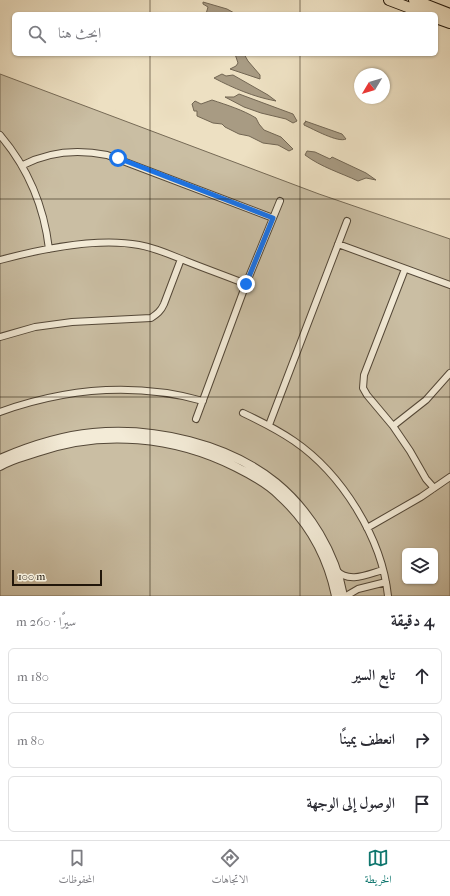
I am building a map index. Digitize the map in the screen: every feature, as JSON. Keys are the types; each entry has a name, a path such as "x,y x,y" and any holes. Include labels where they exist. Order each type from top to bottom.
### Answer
{"highway":[{"path":"389,0 421,12"},
{"path":"414,0 450,14"},
{"path":"438,19 450,23"}],"street":[{"path":"0,135 22,165 39,200 44,218 49,249"},
{"path":"22,165 40,157 66,151 84,151 107,155 273,218"},
{"path":"196,419 246,284 280,201"},
{"path":"269,426 347,220"},
{"path":"0,260 49,249 86,244 129,244 152,248 246,284"},
{"path":"338,244 450,286"},
{"path":"0,336 35,327 72,322 151,318 156,315 164,304 181,259"},
{"path":"405,269 363,379 365,392 393,426 410,451 426,479 434,488"},
{"path":"393,426 426,400 450,373"},
{"path":"0,412 64,394 116,389 148,390 202,401"},
{"path":"242,413 269,426 294,441 321,464 344,491 359,513 376,549 383,570 388,596"},
{"path":"0,459 51,441 93,433 122,432 149,434 176,438 205,446 248,465 268,476 285,490 300,506 315,527 327,549 336,570 343,596"},
{"path":"0,466 54,446 75,441 98,439 131,439 158,442 184,447 208,455 246,472 269,486 296,511 310,530 321,550 330,573 336,596"},
{"path":"367,528 450,477"},
{"path":"336,570 348,577 355,578 383,570"},
{"path":"364,575 367,586"},
{"path":"346,596 354,590 386,582"}],"shaded area":[{"path":"203,2 232,12 207,12 208,7 203,4"},
{"path":"236,56 245,56 260,75 260,79 230,69 238,63"},
{"path":"0,74 319,194 450,239 450,596 0,596"},
{"path":"222,74 226,76 233,75 276,101 244,92 214,78"},
{"path":"239,94 293,114 297,121 293,123 286,119 261,113 244,107 225,97 234,97"},
{"path":"212,100 240,110 256,118 264,130 281,137 293,149 289,151 278,145 263,143 249,136 239,134 222,124 213,123 197,116 197,111 194,111 192,104 195,101 201,104"},
{"path":"305,121 342,134 346,139 342,140 325,135 304,125 306,122"},
{"path":"307,151 315,152 330,159 332,157 366,173 376,180 366,178 358,181 311,159 305,155"}],"route":[{"path":"118,158 273,218 246,284"}]}
